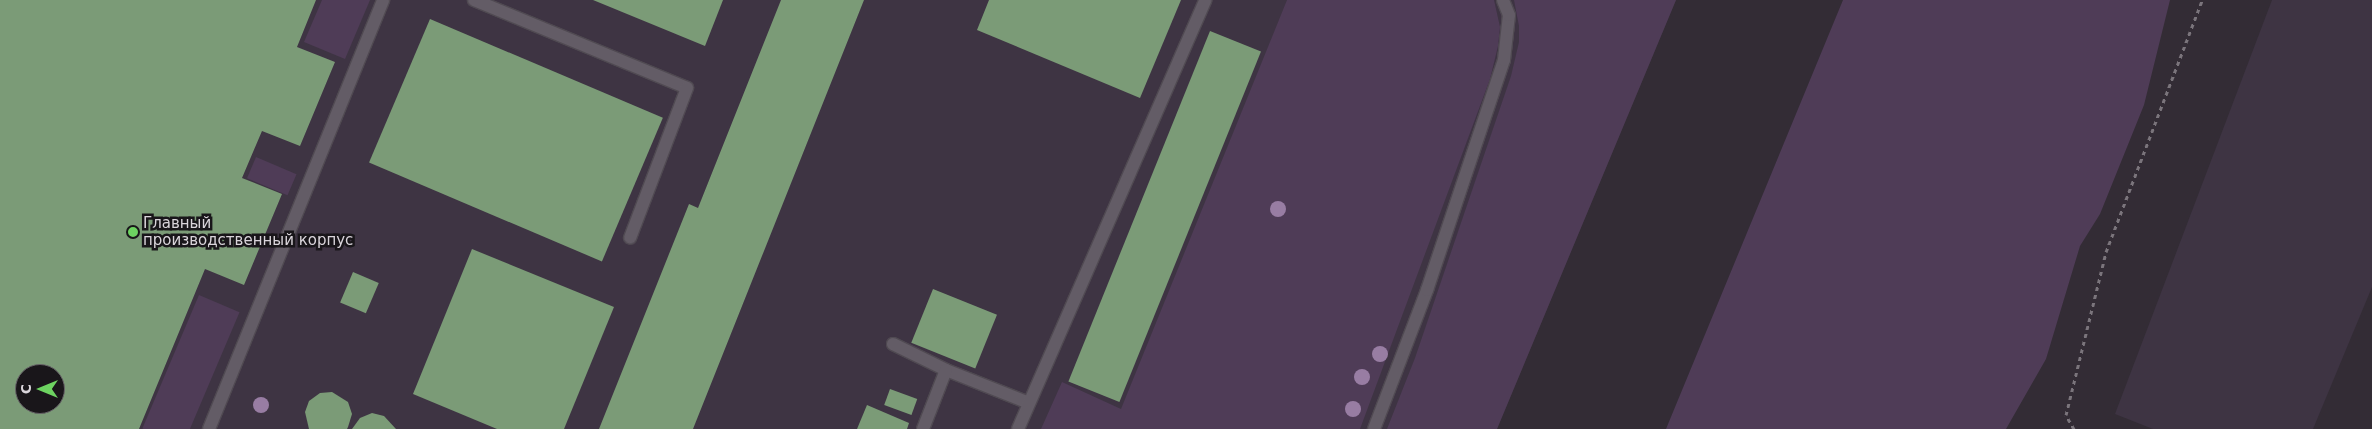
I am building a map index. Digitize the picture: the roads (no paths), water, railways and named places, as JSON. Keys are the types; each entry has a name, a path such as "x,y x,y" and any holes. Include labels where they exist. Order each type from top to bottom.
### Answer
{"lane":[{"path":"212,428 383,0"},
{"path":"474,0 687,88 630,238"},
{"path":"1018,429 1205,0"},
{"path":"1374,429 1427,290 1504,60 1509,15 1503,0"},
{"path":"893,344 946,370 1029,403"},
{"path":"923,429 946,370"}],"place":[{"name":"Главный производственный корпус","path":"133,232"}]}
